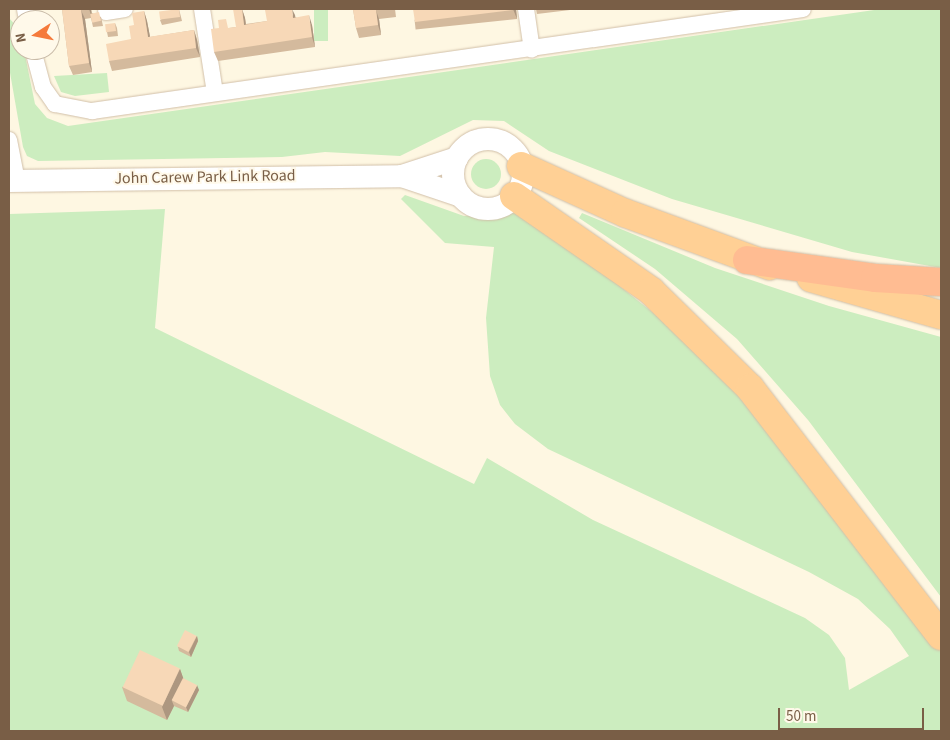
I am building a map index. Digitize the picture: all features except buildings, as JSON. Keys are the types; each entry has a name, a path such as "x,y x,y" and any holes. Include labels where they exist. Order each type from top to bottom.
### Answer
{"highway":[{"path":"521,166 625,213 747,260 941,314"},
{"path":"514,196 651,291 750,388 941,636"},
{"path":"747,260 874,278 941,282"}],"main road":[{"path":"492,139 511,148 521,166 521,182 514,196 500,206 482,208 461,196 453,178 457,158 472,143 492,139"},
{"name":"John Carew Park Link Road","path":"13,181 402,176 457,158"},
{"name":"John Carew Park Link Road","path":"402,176 461,196"}],"street":[{"path":"106,12 125,9"},
{"path":"202,9 215,93"},
{"path":"526,9 532,50"},
{"path":"36,60 48,97 64,108 92,111 532,50 703,16 803,9"},
{"path":"9,140 13,181"}],"green space":[{"path":"314,9 328,9 328,41 314,41"},
{"path":"881,9 941,9 941,268 852,252 672,199 549,151 504,121 473,120 400,156 325,152 282,157 38,161 27,156 23,147 9,67 9,18 10,60 26,60 35,104 47,118 68,126"},
{"path":"107,73 109,92 75,96 61,92 54,76"},
{"path":"486,159 492,160 500,168 500,180 492,188 486,189 480,188 472,180 471,174 472,168 480,160"},
{"path":"405,195 464,216 515,213 558,237 666,323 729,384 941,652 941,731 9,731 9,214 165,209 155,328 474,484 487,458 593,520 805,618 829,635 845,658 849,690 909,656 890,629 858,599 809,572 548,449 515,424 500,405 490,376 486,318 494,247 445,243 401,199"},
{"path":"582,213 715,268 829,306 941,337 941,597 808,420 737,339 655,269 579,218"}]}
